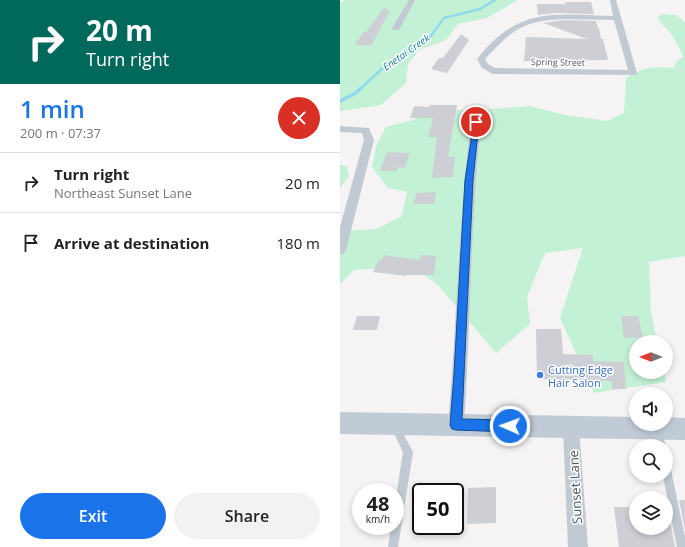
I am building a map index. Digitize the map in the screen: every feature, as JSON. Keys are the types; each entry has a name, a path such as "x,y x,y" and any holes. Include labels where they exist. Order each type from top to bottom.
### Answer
{"main road":[{"path":"340,423 571,428 659,437 685,429"}],"street":[{"path":"396,28 412,0"},
{"path":"613,0 618,18"},
{"name":"Spring Street","path":"618,18 633,73 493,71 485,66 481,59 511,29 533,19 618,18"},
{"path":"456,425 460,374 469,180 476,122"},
{"path":"340,129 366,130 369,140 340,250"},
{"name":"Sunset Lane","path":"571,428 578,547"}],"lane":[{"path":"393,424 408,452 393,547"},
{"path":"669,483 682,547"}],"green space":[{"path":"345,0 518,0 487,18 458,24 446,40 419,50 408,64 406,83 381,105 340,111 340,3"},
{"path":"663,14 676,15 685,22 685,256 649,262 651,312 656,335 629,335 629,379 665,379 666,382 594,393 560,318 583,248 545,253 527,297 530,324 496,353 437,284 410,266 354,270 340,284 340,231 376,229 402,216 407,192 388,188 372,167 376,146 386,127 413,120 438,108 468,111 529,106 566,115 607,121 624,113 626,78 643,69 661,67 673,68 677,61 683,57 674,39 658,17"},
{"path":"340,164 347,167 349,176 340,188"}],"building":[{"path":"566,2 591,2 594,14 555,13 538,15 537,4 565,4"},
{"path":"384,8 390,11 371,46 355,45 363,32 366,32"},
{"path":"563,20 596,21 601,39 603,39 608,60 524,61 526,37 587,39 543,23"},
{"path":"461,34 469,40 447,73 431,69 439,58 443,58"},
{"path":"430,105 457,105 448,157 455,157 453,177 432,178 437,137 428,137 433,118 410,118 414,106 429,107"},
{"path":"387,152 410,153 405,168 398,167 397,171 380,171"},
{"path":"436,192 434,204 414,204 416,193"},
{"path":"384,255 420,260 421,255 436,256 434,275 406,276 373,272 379,259 382,260"},
{"path":"357,316 380,316 377,330 353,330"},
{"path":"621,316 638,316 643,335 629,335 629,338 624,338"},
{"path":"536,329 561,329 563,354 593,355 593,361 624,362 626,389 612,389 612,381 537,379"},
{"path":"496,487 496,523 467,524 468,488"},
{"path":"679,500 685,500 685,530"},
{"path":"614,507 629,507 629,535 673,535 675,547 619,547"}],"waterway":[{"name":"Enetai Creek","path":"359,90 384,67 430,37 444,18 480,9 495,0"},
{"name":"Enetai Creek","path":"340,101 359,90"}],"place":[{"name":"Cutting Edge Hair Salon","path":"540,375"}],"route":[{"path":"476,122 469,180 460,374 456,425 510,426"}]}
